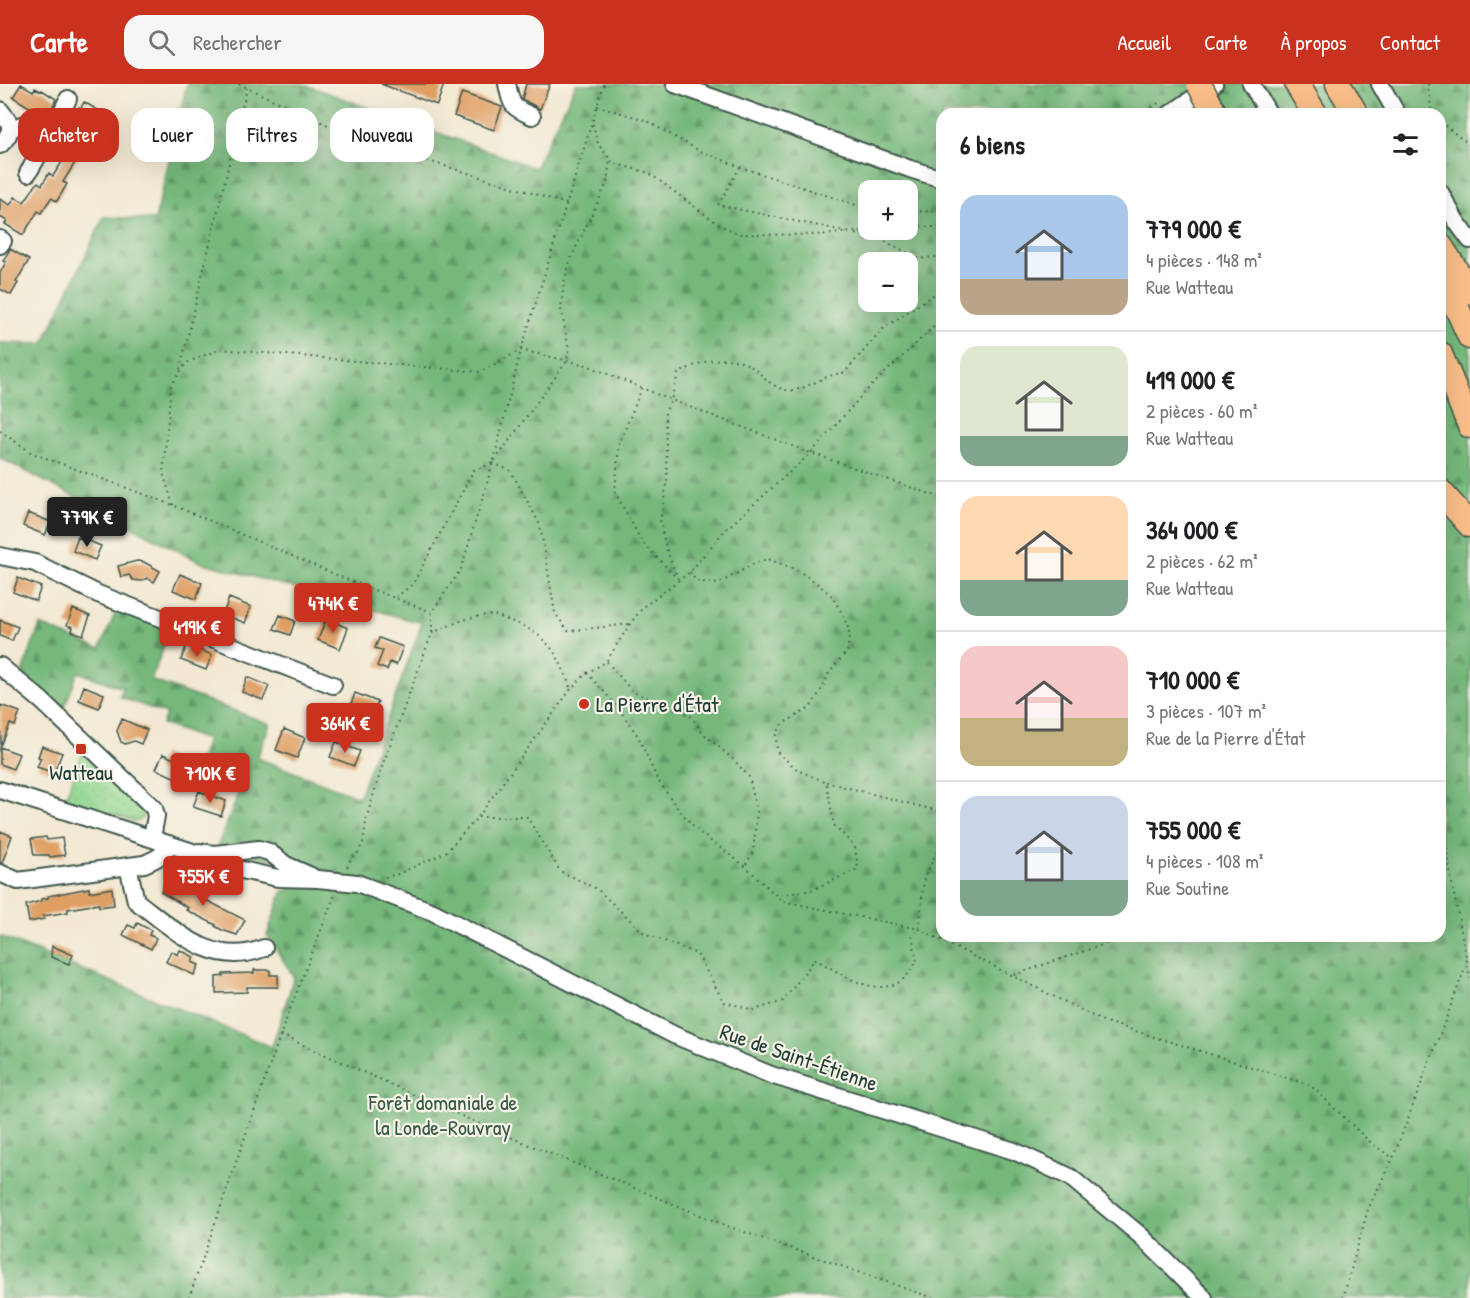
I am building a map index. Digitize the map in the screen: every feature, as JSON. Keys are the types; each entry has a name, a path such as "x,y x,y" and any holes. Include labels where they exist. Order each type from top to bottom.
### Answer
{"highway":[{"path":"1199,84 1212,108"},
{"path":"1297,84 1311,108"},
{"path":"1338,84 1352,108"},
{"path":"1446,254 1470,292"},
{"path":"1446,283 1470,337"},
{"path":"1446,368 1470,426"},
{"path":"1446,498 1464,520"}],"street":[{"path":"507,84 510,100 516,109 532,116"},
{"path":"675,84 936,177"},
{"path":"1179,108 1214,84"},
{"path":"1251,84 1265,108"},
{"path":"1380,84 1394,108"},
{"path":"64,108 68,99"},
{"path":"0,110 9,121 11,128 9,135 0,145"},
{"path":"11,128 18,126"},
{"path":"28,173 34,162"},
{"path":"1446,203 1470,240"},
{"path":"0,239 3,241 0,245"},
{"path":"0,556 35,563 98,594 333,685"},
{"path":"0,666 42,701 154,808 156,816 152,838"},
{"path":"0,790 189,850 215,854 259,849 269,852 286,865 318,879"},
{"path":"0,873 18,881 144,864 157,859 166,851 169,844"},
{"path":"189,850 210,863 278,878 318,879"},
{"path":"128,866 136,901 186,938 221,954 248,954 264,948"},
{"name":"Rue de Saint-Étienne","path":"318,879 348,882 433,912 674,1035 771,1075 1014,1151 1070,1177 1142,1236 1204,1298"}],"path":[{"path":"239,84 358,139 567,204"},
{"path":"189,1298 280,1035 348,882 352,857 357,855 363,843 367,816 384,761 432,633 432,612 461,569 493,464 521,350 604,84"},
{"path":"1428,84 1431,108"},
{"path":"179,372 247,88"},
{"path":"597,106 645,120 696,149 740,167 858,206"},
{"path":"592,121 598,144 613,163 649,173 718,224 740,234 816,235 858,232"},
{"path":"1446,127 1470,145"},
{"path":"396,597 413,584 474,470 493,464 567,361 569,350 561,309 564,282 571,258 607,183 610,159"},
{"path":"740,167 718,205 881,239 920,259 936,257"},
{"path":"918,211 936,212"},
{"path":"918,227 936,227"},
{"path":"678,579 666,548 660,523 667,480 665,413 678,374 693,365 716,359 739,359 755,369 770,384 788,391 818,381 833,373 844,373 884,328 936,293"},
{"path":"348,882 398,874 446,852 478,817 570,689 587,673 606,662 630,624 644,607 690,572 724,531 811,453 865,392 936,326"},
{"path":"174,505 163,473 171,386 186,363 220,349 480,372 521,350 586,365 811,453 936,496"},
{"path":"642,388 620,444 615,492 642,542 678,579"},
{"path":"0,431 32,453 174,505 348,580 432,612"},
{"path":"493,464 511,471 540,525 555,613 568,631 630,624"},
{"path":"690,572 696,581 718,585 755,563 768,559 797,570 831,595 849,630 848,650 829,673 810,708 782,724 776,735 777,752 800,771 826,782 936,810"},
{"path":"432,633 464,620 494,615 526,627 548,643 562,662 570,689"},
{"path":"606,662 633,692 690,715 704,734 735,761 749,777 757,812 753,852 745,866"},
{"path":"587,673 616,705 638,736 657,780 679,810 700,834 745,866 782,901 919,929 936,937"},
{"path":"777,895 812,890 858,868 855,847 834,825 826,782"},
{"path":"478,817 527,817 560,871 597,889 644,933 697,954 724,1002 754,1010 783,1001 815,959 861,983 887,988 903,980 917,961 912,935 919,929 924,878 936,854"},
{"path":"1446,839 1450,873 1470,978"},
{"path":"946,942 1103,1021 1310,1085 1371,1143 1393,1158"},
{"path":"1013,975 1110,942"},
{"path":"1343,1298 1368,1209 1393,1158 1467,963"},
{"path":"280,1035 493,1130 727,1226 933,1298"}],"green space":[{"name":"Forêt domaniale de la Londe-Rouvray","path":"187,84 303,84 369,108 330,108 330,162 434,162 434,131 535,168 576,84 1470,84 1470,1298 0,1298 0,936 272,1047 294,977 267,935 282,892 331,872 217,848 245,777 200,760 207,740 162,724 166,714 120,697 123,688 78,672 64,708 22,673 40,625 100,649 118,607 171,628 151,680 270,724 257,758 359,797 422,623 200,562 0,458 0,343 43,344 104,217 155,220 169,162 214,162 214,108 181,108"},
{"path":"83,752 142,808 144,814 142,818 136,822 65,799"}],"building":[{"path":"21,84 33,91 35,88 42,90 56,99 52,108 31,108 13,97"},
{"path":"381,84 444,84 437,105"},
{"path":"526,84 550,84 540,109 522,99"},
{"path":"462,93 502,107 494,130 454,116"},
{"path":"84,102 94,108 81,108"},
{"path":"62,162 75,162 63,182 67,184 57,201 51,198 41,213 38,211 23,235 5,224 7,221 0,217 0,199 10,205 15,197 24,202 38,182 42,185 49,173 53,176"},
{"path":"10,249 29,260 11,295 0,289 0,273 6,262 3,261"},
{"path":"28,513 51,522 45,535 23,526"},
{"path":"78,537 101,546 95,560 73,551"},
{"path":"137,561 144,562 160,571 154,582 147,578 142,581 133,580 129,575 121,577 118,566"},
{"path":"180,574 202,583 196,599 173,590"},
{"path":"18,578 41,587 36,601 13,592"},
{"path":"229,598 251,607 245,623 223,614"},
{"path":"73,609 90,616 83,635 72,631 73,627 67,625"},
{"path":"280,615 295,621 290,635 274,629"},
{"path":"326,619 348,628 340,649 318,640"},
{"path":"0,620 18,627 12,641 0,636"},
{"path":"379,638 403,647 396,665 390,662 387,670 377,666 383,651 375,648"},
{"path":"187,645 212,655 206,670 181,660"},
{"path":"247,677 269,686 263,700 242,692"},
{"path":"84,686 104,694 99,708 79,700"},
{"path":"355,693 378,702 372,715 350,707"},
{"path":"0,705 20,712 15,726 10,724 1,746"},
{"path":"122,719 147,730 141,744 134,741 125,744 121,742 117,731"},
{"path":"284,729 305,738 297,758 276,750"},
{"path":"336,742 360,751 354,766 330,757"},
{"path":"42,746 62,753 54,773 37,767 41,758 38,757"},
{"path":"0,747 19,754 13,769 0,764"},
{"path":"163,754 185,764 178,779 156,769"},
{"path":"199,791 226,801 221,816 193,807"},
{"path":"0,831 12,836 2,863 0,863"},
{"path":"46,837 47,840 62,838 65,855 50,857 49,855 34,855 31,839"},
{"path":"168,877 196,891 194,894 245,920 237,935 222,930 186,910 188,908 161,892"},
{"path":"89,888 89,892 112,888 114,905 99,907 99,904 68,909 68,912 43,916 44,919 29,922 26,905 41,901 48,896"},
{"path":"137,923 151,930 149,935 156,938 151,949 123,935 128,925 135,928"},
{"path":"52,946 73,955 69,964 51,957"},
{"path":"180,950 194,957 192,962 199,965 194,975 166,962 171,951 178,955"},
{"path":"254,970 270,970 270,975 278,975 278,987 247,987 247,992 216,993 216,977 223,976 223,974 254,973"}],"place":[{"name":"La Pierre d'État","path":"584,704"},
{"name":"Watteau","path":"81,749"}]}
